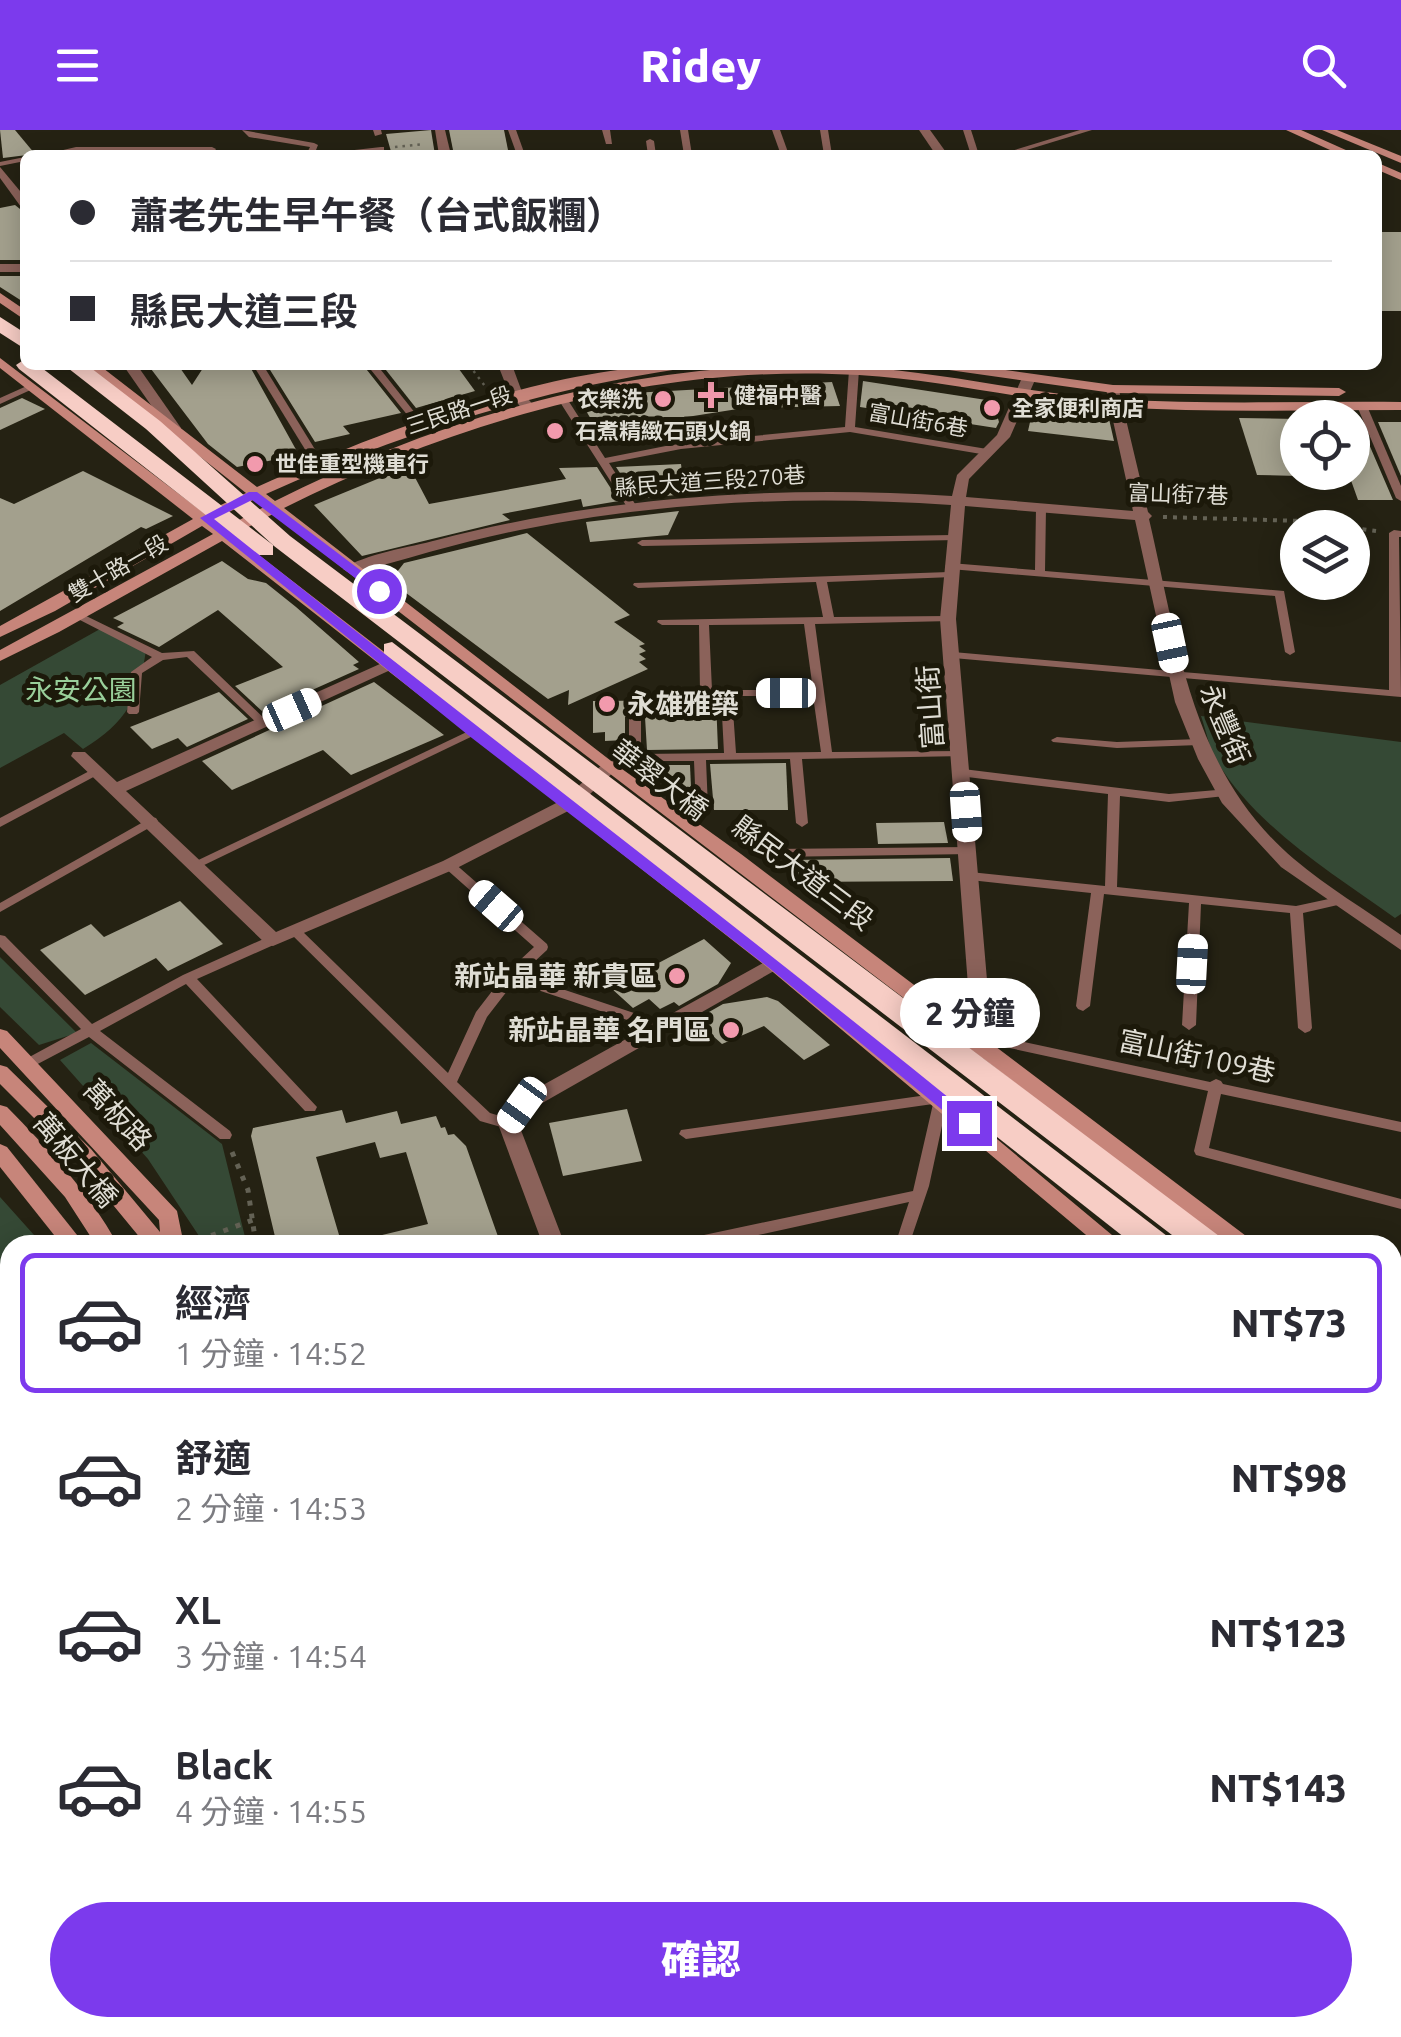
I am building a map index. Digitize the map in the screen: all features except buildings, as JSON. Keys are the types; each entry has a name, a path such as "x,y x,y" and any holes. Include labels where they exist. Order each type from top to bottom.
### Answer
{"highway":[{"path":"0,345 20,364"},
{"path":"60,370 160,448 194,485 206,518"},
{"name":"華翠大橋","path":"81,370 154,425 282,540 1195,1235"},
{"path":"28,372 1143,1235"}],"street":[{"path":"1291,130 1339,150"},
{"path":"1327,130 1376,150"},
{"path":"0,167 20,197"},
{"path":"0,297 18,316 0,324"},
{"name":"縣民大道三段","path":"97,370 174,428 264,512 350,569 609,768 981,1042 1229,1235"},
{"path":"133,370 174,428"},
{"path":"507,370 516,394 529,408"},
{"name":"三民路一段","path":"246,498 420,424 516,394 651,370"},
{"name":"三民路一段","path":"264,512 428,440 529,408 741,370"},
{"name":"三民路一段","path":"854,370 1115,396 1280,403"},
{"name":"三民路一段","path":"962,370 1025,386"},
{"path":"28,372 279,579 774,963 1101,1235"},
{"name":"富山街","path":"981,1042 954,655 948,619 952,538 962,478 1003,437 1025,386"},
{"name":"三民路一段","path":"1115,396 1401,392"},
{"name":"永豐街","path":"1115,396 1145,516 1177,673 1199,742 1225,792 1288,863 1401,944"},
{"name":"三民路一段","path":"1370,406 1401,406"},
{"name":"縣民大道三段270巷","path":"350,569 440,544 632,507 808,496 960,502"},
{"name":"雙十路一段","path":"0,632 246,498"},
{"name":"富山街7巷","path":"960,502 1145,516"},
{"name":"雙十路一段","path":"0,656 80,616 264,512"},
{"path":"279,579 300,585 350,569"},
{"path":"118,788 391,664"},
{"path":"80,756 118,788 273,940 449,865 570,803 609,768"},
{"path":"550,1235 508,1124 522,1105 774,963"},
{"name":"萬板路","path":"0,1036 169,1217 172,1235"},
{"path":"940,1098 981,1042"},
{"name":"萬板大橋","path":"0,1072 56,1123 126,1201 151,1235"},
{"name":"萬板大橋","path":"0,1112 49,1162 101,1235"},
{"path":"0,1152 66,1235"}],"lane":[{"path":"246,130 249,135 314,145 312,150"},
{"path":"606,130 608,142"},
{"path":"1019,150 1088,130"},
{"path":"650,141 651,150"},
{"path":"373,150 382,149"},
{"path":"153,150 211,150"},
{"path":"261,370 319,464"},
{"path":"376,370 420,424"},
{"path":"850,429 854,370"},
{"path":"0,401 28,372"},
{"path":"563,399 632,507"},
{"path":"1370,425 1401,498"},
{"name":"富山街6巷","path":"604,461 681,446 850,429 987,452"},
{"path":"1040,574 1041,508"},
{"path":"954,655 1398,693 1398,534"},
{"path":"642,543 952,538"},
{"path":"638,585 822,580 950,571 1280,593 1290,652"},
{"path":"822,580 829,620"},
{"path":"80,616 160,657"},
{"path":"662,622 948,619"},
{"path":"809,620 826,756"},
{"path":"704,622 706,693 817,692"},
{"path":"132,712 137,672 160,657 190,653 263,723"},
{"path":"726,693 730,757"},
{"path":"634,758 635,717"},
{"path":"196,864 473,732"},
{"path":"1057,740 1117,745 1199,742"},
{"path":"609,768 622,758 961,754"},
{"path":"796,756 802,823"},
{"path":"700,757 702,808"},
{"path":"0,823 97,771"},
{"path":"963,773 1169,798 1225,792"},
{"path":"1083,1006 1105,891 1114,792"},
{"path":"0,908 152,822"},
{"path":"772,853 968,851"},
{"path":"449,865 542,947 510,976 481,1014 450,1084"},
{"path":"970,876 1296,910 1338,901"},
{"path":"1189,1025 1195,902"},
{"path":"1296,910 1305,1028"},
{"path":"295,932 485,1117 508,1124"},
{"path":"0,939 91,1032 225,1135"},
{"path":"27,1064 188,978 273,940"},
{"path":"510,976 662,1027"},
{"path":"188,978 310,1107"},
{"name":"富山街109巷","path":"981,1042 1216,1084 1401,1127"},
{"path":"1216,1084 1201,1150 1401,1204"},
{"path":"686,1134 940,1098 905,1235"},
{"path":"728,1235 918,1195"}],"path":[{"path":"382,149 442,142"},
{"path":"472,370 487,388"},
{"name":"富山街7巷","path":"1145,516 1303,520 1398,534"},
{"path":"225,1135 248,1190 255,1235"},
{"path":"212,1235 253,1220"}],"green space":[{"name":"永安公園","path":"100,629 146,650 135,695 128,707 110,729 83,749 64,733 0,768 0,685"},
{"path":"1201,716 1401,742 1401,914 1395,918 1321,866 1252,807 1216,760"},
{"path":"0,957 77,1033 39,1045 0,1007"},
{"path":"91,1043 222,1144 245,1235 198,1235 148,1159 60,1060"},
{"path":"0,1197 34,1235 0,1235"}],"place":[{"name":"健福中醫","path":"711,395"},
{"name":"衣樂洗","path":"663,399"},
{"name":"全家便利商店","path":"992,408"},
{"name":"石煮精緻石頭火鍋","path":"555,431"},
{"name":"世佳重型機車行","path":"255,464"},
{"name":"永雄雅築","path":"607,704"},
{"name":"新站晶華 新貴區","path":"677,976"},
{"name":"新站晶華 名門區","path":"731,1030"}],"route":[{"path":"379,591 253,494 206,518 473,732 774,963 969,1123"}]}
